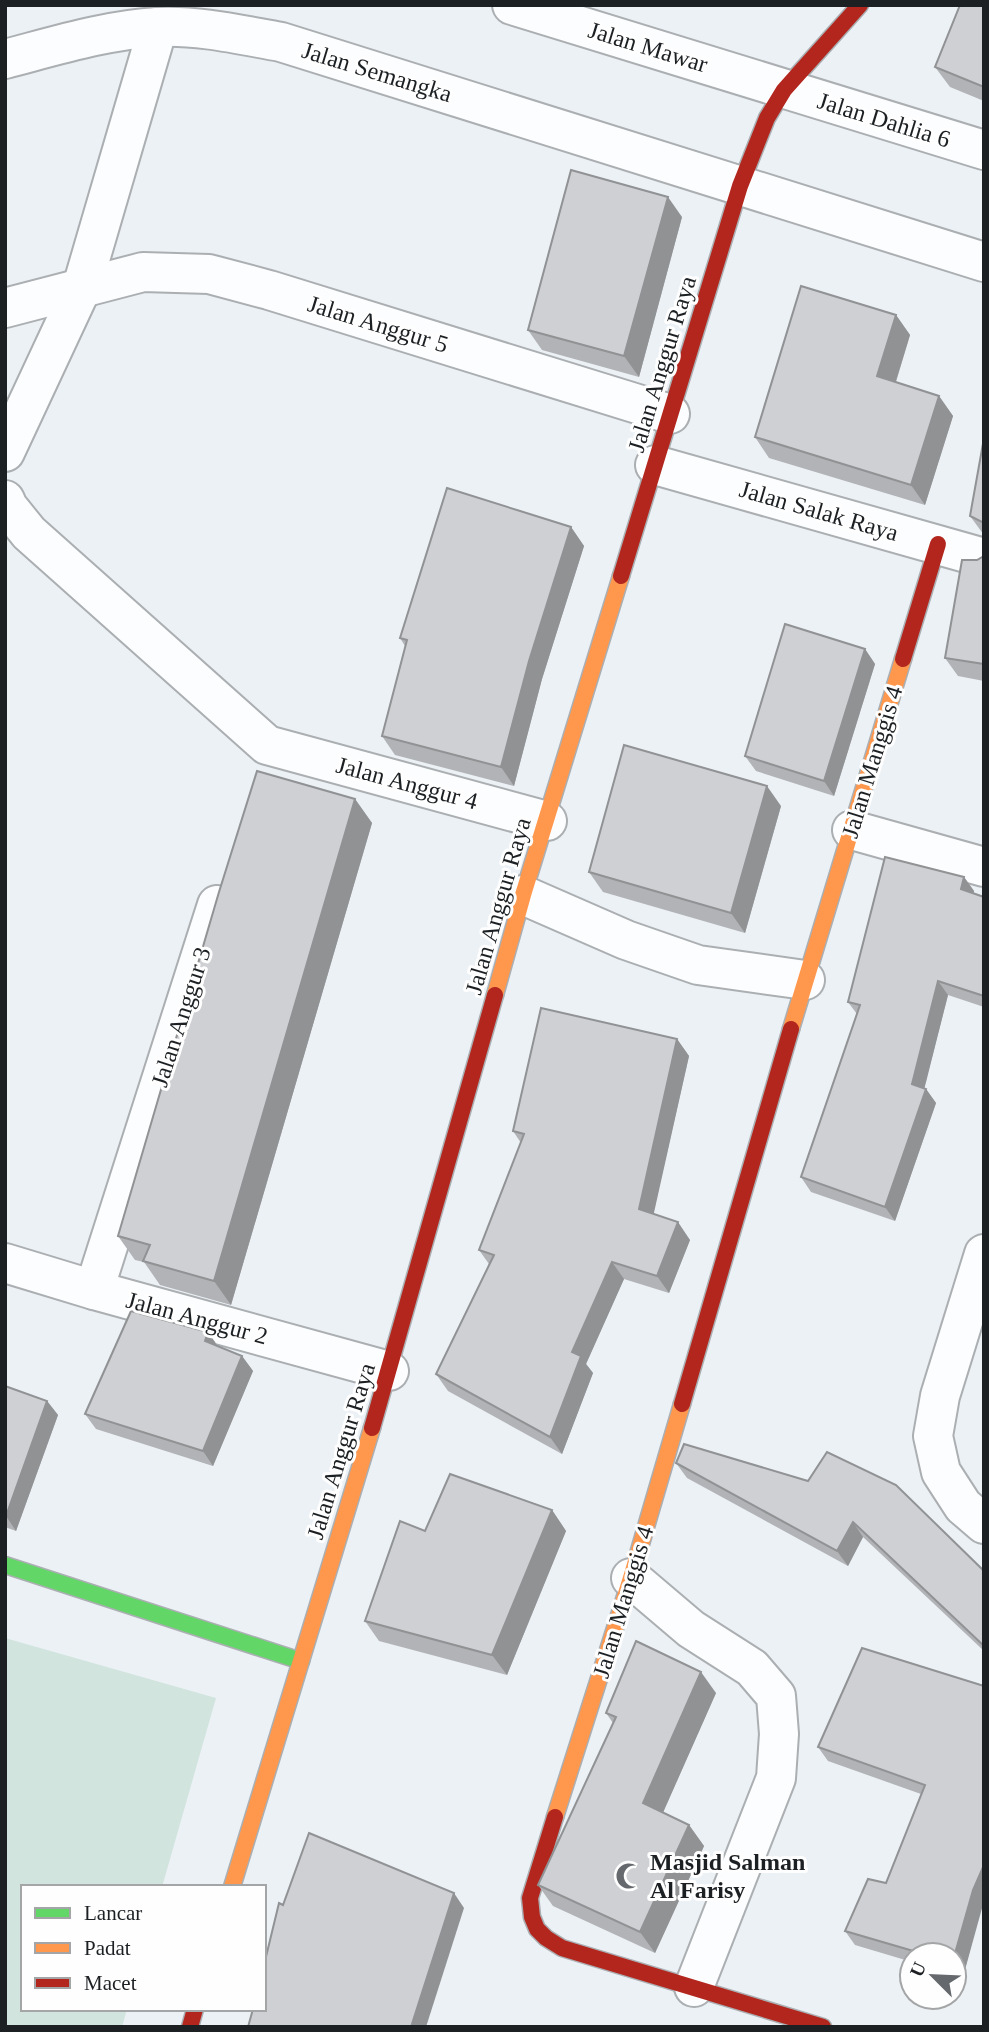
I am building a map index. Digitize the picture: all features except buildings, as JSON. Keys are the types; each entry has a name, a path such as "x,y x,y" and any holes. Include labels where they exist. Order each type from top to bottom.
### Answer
{"street":[{"name":"Jalan Mawar","path":"512,5 775,104"},
{"name":"Jalan Anggur Raya","path":"233,1885 390,1371 523,895 743,177 775,104 860,5"},
{"name":"Jalan Semangka","path":"5,59 92,36 158,27 209,29 281,42 743,177 984,262"},
{"path":"5,453 82,287 158,27"},
{"name":"Jalan Dahlia 6","path":"775,104 984,150"},
{"name":"Jalan Anggur 5","path":"5,308 143,272 209,274 670,414"},
{"name":"Jalan Salak Raya","path":"655,465 984,558"},
{"name":"Jalan Anggur 4","path":"5,500 29,533 263,758 547,821"},
{"name":"Jalan Manggis 4","path":"823,2027 562,1948 541,1935 533,1922 530,1898 631,1578 806,981 938,544"},
{"path":"852,830 984,867"},
{"name":"Jalan Anggur 3","path":"94,1290 225,878"},
{"path":"523,895 626,940 698,965 806,981"},
{"path":"977,1503 941,1472 933,1436 940,1396 984,1254"},
{"name":"Jalan Anggur 2","path":"5,1263 390,1371"},
{"path":"5,1564 301,1661"},
{"path":"631,1578 691,1629 752,1668 776,1696 779,1734 776,1778 694,1987"}],"shaded area":[{"path":"5,1638 216,1698 163,1885 21,1885 21,2011 126,2011 122,2027 5,2027"}],"traffic: fast":[{"path":"5,1565 301,1661"}],"traffic: slow":[{"path":"495,995 621,576"},
{"path":"791,1029 903,659"},
{"path":"555,1817 631,1578 682,1404"},
{"path":"233,1885 372,1428"}],"traffic: jam":[{"path":"621,576 740,186 767,118 784,90 860,5"},
{"path":"903,659 938,544"},
{"path":"372,1428 495,995"},
{"path":"682,1404 791,1029"},
{"path":"555,1817 530,1898 532,1917 537,1929 546,1938 562,1948 823,2027"},
{"path":"190,2027 194,2011"}],"place":[{"name":"Masjid Salman Al Farisy","path":"629,1876"}]}
